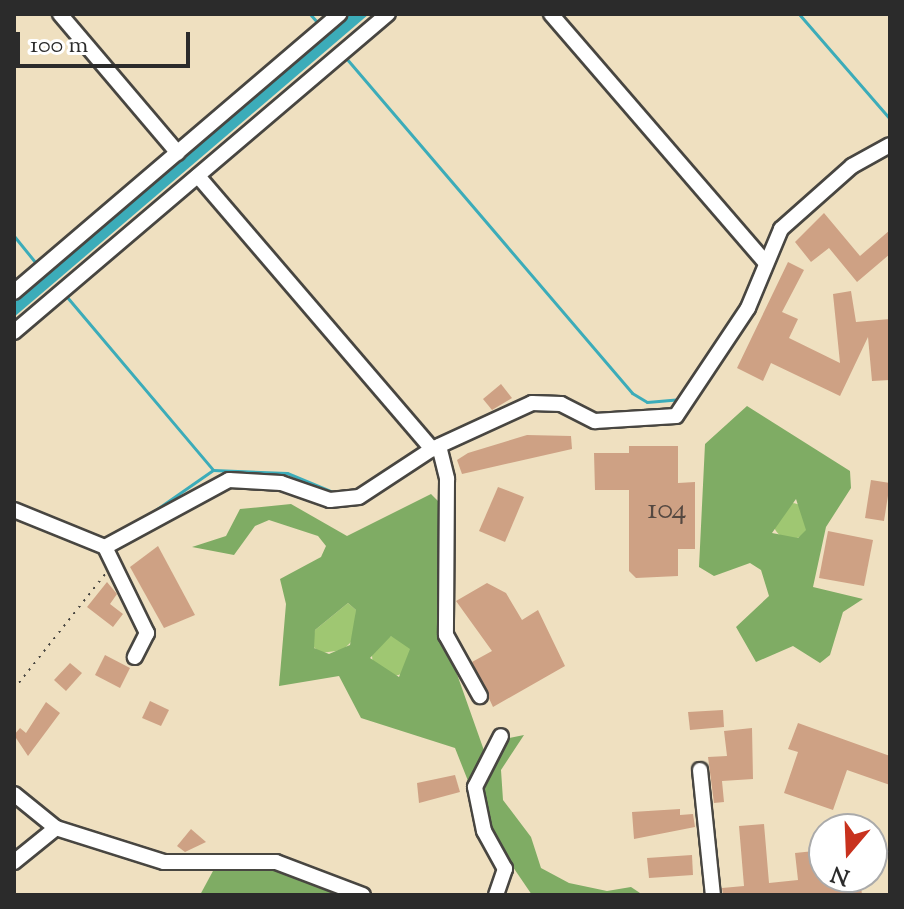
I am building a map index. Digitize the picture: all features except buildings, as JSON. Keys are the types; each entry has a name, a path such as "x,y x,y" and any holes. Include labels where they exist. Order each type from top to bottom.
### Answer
{"lane":[{"path":"60,14 178,153"},
{"path":"14,292 339,14"},
{"path":"14,332 388,14"},
{"path":"551,14 764,261"},
{"path":"14,510 105,547 140,534 209,486 281,483 344,500 383,487 436,447 544,401 595,421 683,412 748,308 764,261 781,229 833,181 890,145"},
{"path":"198,176 436,447 447,479 446,635 480,696"},
{"path":"105,547 147,633 135,657"},
{"path":"496,895 505,869 484,831 475,787 501,736"},
{"path":"700,770 713,895"},
{"path":"14,794 56,828 164,862 298,866 363,895"},
{"path":"14,862 56,828"}],"path":[{"path":"14,689 112,565"}],"green space":[{"path":"747,406 850,471 851,488 826,527 813,587 863,599 843,612 830,655 820,663 793,646 756,662 736,627 769,596 761,570 750,563 714,576 699,567 705,444","holes":["796,499 806,530 798,538 772,533"]},
{"path":"431,494 440,503 452,660 487,759 499,740 524,735 501,770 503,800 531,837 541,868 569,883 607,891 631,887 643,895 532,895 487,829 455,748 361,718 339,676 279,686 286,604 280,579 321,557 326,546 318,536 269,520 255,526 234,555 192,547 226,536 240,509 291,504 347,536","holes":["348,603 356,610 350,645 329,654 314,648 315,630","391,636 410,649 399,677 370,658"]},
{"path":"791,503 803,509 809,521 803,533 791,539 779,533 773,521 779,509"},
{"path":"348,603 356,610 355,638 343,650 321,653 311,645 315,630"},
{"path":"392,636 406,642 412,656 406,670 392,676 378,670 372,656 378,642"},
{"path":"287,867 356,895 200,895 213,871"}],"water":[{"path":"350,14 369,14 14,317 14,303"}],"waterway":[{"path":"310,14 316,21"},
{"path":"799,14 890,119"},
{"path":"346,58 632,393 647,402 679,399"},
{"path":"14,236 37,264"},
{"path":"67,297 213,470 287,473 333,492"},
{"path":"144,518 213,470"}]}
